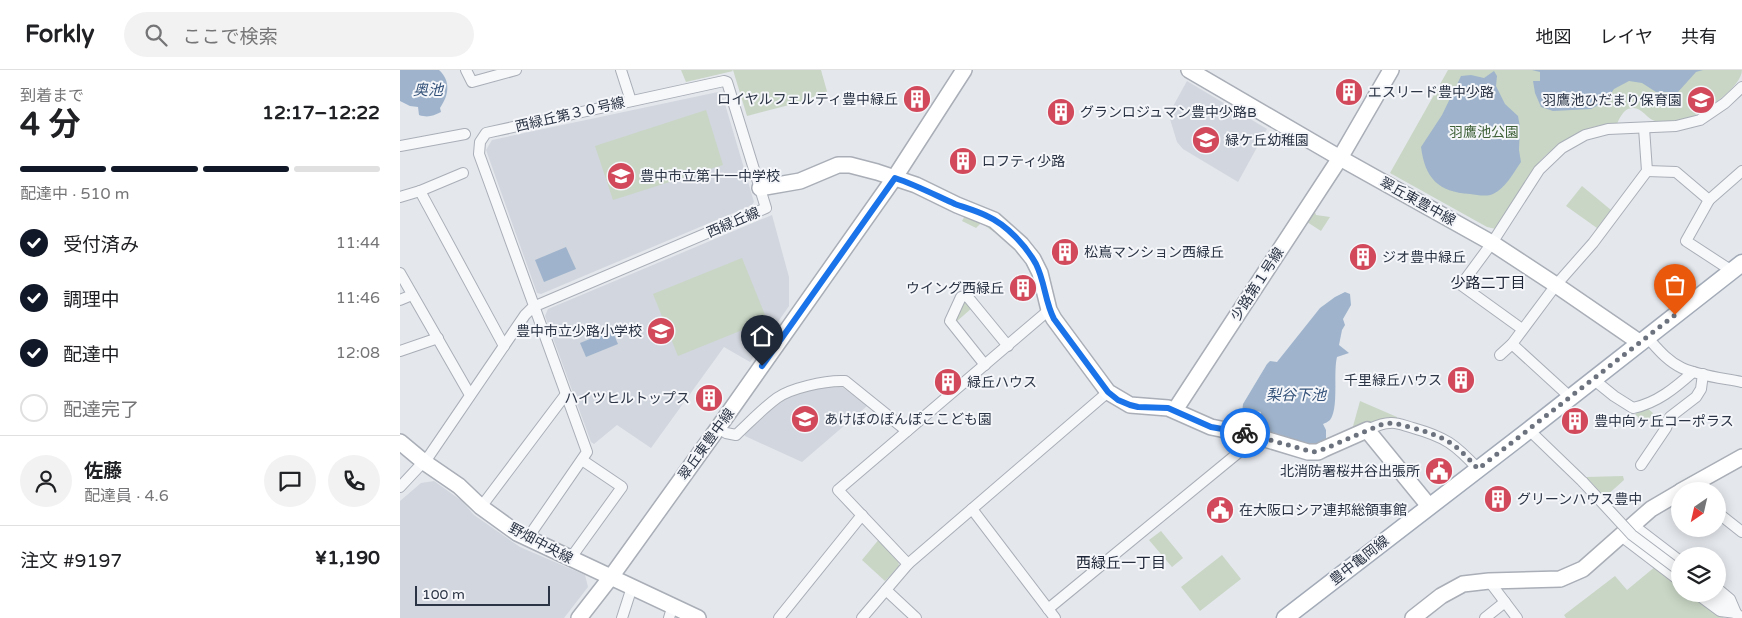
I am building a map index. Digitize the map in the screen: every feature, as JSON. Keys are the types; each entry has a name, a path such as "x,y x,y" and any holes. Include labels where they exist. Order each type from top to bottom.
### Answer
{"main road":[{"name":"豊中亀岡線","path":"1285,618 1737,267"}],"street":[{"path":"466,70 472,82 509,71"},
{"path":"621,70 630,101"},
{"name":"翠丘東豊中線","path":"579,618 718,428 895,178 964,70"},
{"name":"少路第１号線","path":"1175,410 1340,158 1391,70"},
{"name":"翠丘東豊中線","path":"1192,71 1340,158 1492,243 1643,340"},
{"name":"西緑丘第３０号線","path":"582,460 587,452 479,154 480,142 486,133 724,81 727,82 760,188"},
{"path":"1522,329 1461,285 1492,243 1539,170 1562,148 1585,135 1608,129 1676,126 1700,120 1725,103 1742,87"},
{"path":"1500,355 1512,344 1556,285 1593,243 1647,171 1644,128"},
{"path":"400,146 464,134"},
{"name":"西緑丘線","path":"400,487 424,462 525,315 533,307 766,208 760,188 800,180 838,166 850,165 916,185 987,216 1004,227 1028,252 1037,266 1049,310 1058,325 1108,392 1130,405 1161,406 1175,410 1211,427 1255,436 1313,452 1367,430"},
{"path":"1647,171 1676,172 1709,200"},
{"path":"1737,267 1686,241 1709,200 1742,171"},
{"path":"400,197 420,191 463,173"},
{"path":"420,191 504,346"},
{"path":"400,273 470,395"},
{"path":"400,300 412,295"},
{"path":"985,365 950,321 961,297 967,296 1008,346"},
{"path":"908,564 838,490 1049,310"},
{"path":"400,351 438,338"},
{"path":"1643,340 1680,367 1698,373 1742,382"},
{"path":"1512,344 1570,397"},
{"path":"1593,379 1633,408 1642,406 1667,394 1698,373"},
{"path":"1641,465 1666,428 1670,417 1696,397 1701,389 1698,373"},
{"path":"718,428 726,433 736,435 784,394 808,386 845,381 907,430"},
{"path":"862,618 908,564 1108,392"},
{"path":"481,507 566,394"},
{"path":"1429,506 1367,430 1383,424 1394,423 1433,434 1444,438 1456,446 1478,469"},
{"path":"1529,430 1583,482 1632,535 1671,564"},
{"path":"1048,609 1249,444 1255,436"},
{"name":"野畑中央線","path":"400,442 424,462 459,486 481,507 527,539 632,587 671,612 698,618"},
{"path":"1699,482 1742,457"},
{"path":"527,539 582,460 622,487 570,559"},
{"path":"1413,618 1441,596 1463,584 1489,581 1560,579 1583,569 1650,510 1671,498"},
{"path":"972,509 1055,618"},
{"path":"779,618 862,515"},
{"path":"1726,520 1742,532"},
{"path":"1633,526 1671,554"},
{"path":"1621,536 1671,574"},
{"path":"1489,581 1517,618"},
{"path":"622,618 632,587"},
{"path":"886,590 916,618"},
{"path":"1726,596 1739,615"},
{"path":"1485,618 1505,602"},
{"path":"1708,602 1720,611 1739,615"},
{"path":"1721,602 1739,615"}],"shaded area":[{"path":"1187,81 1267,129 1238,182 1183,149 1177,142 1170,119 1171,110"},
{"name":"豊中市立第十一中学校","path":"718,92 722,94 754,202 752,205 541,294 537,293 486,150 492,140"},
{"name":"豊中市立少路小学校","path":"772,215 789,277 789,306 750,362 724,347 651,448 617,425 594,444 591,442 545,316 548,309"},
{"name":"あけぼのぽんぽここども園","path":"833,385 841,386 867,406 802,462 745,436 743,432 778,400"},
{"path":"434,481 462,501 474,515 520,547 585,575 588,587 564,618 400,618 400,501 421,483"}],"green space":[{"path":"681,70 732,70 733,71 686,82"},
{"path":"733,70 821,70 828,95 747,116"},
{"name":"羽鷹池公園","path":"1448,70 1742,70 1735,84 1720,99 1701,112 1686,119 1656,121 1640,110 1632,108 1624,111 1617,124 1590,128 1566,140 1540,161 1496,229 1487,227 1390,173"},
{"path":"706,110 723,165 613,200 595,146"},
{"path":"1582,186 1611,210 1597,228 1566,206"},
{"path":"1313,207 1316,215 1330,217 1321,231 1304,220"},
{"path":"967,212 998,228 994,232 981,223 976,228 962,221"},
{"path":"742,258 767,320 678,356 653,294"},
{"path":"965,299 972,308 956,322 955,321"},
{"path":"1360,401 1397,417 1397,419 1352,430"},
{"path":"1646,407 1653,413 1645,424 1635,414"},
{"path":"1623,476 1624,480 1605,497 1586,477"},
{"path":"1161,531 1183,558 1172,567 1149,540"},
{"path":"880,538 898,558 899,566 885,581 862,560"},
{"path":"1222,555 1241,579 1200,611 1181,587"},
{"path":"1656,566 1671,577 1671,602 1703,602 1724,618 1566,618 1564,615 1615,576 1627,590"}],"water":[{"name":"奥池","path":"400,70 439,70 443,74 447,83 447,93 440,108 441,112 435,115 422,116 419,115 418,107 410,106 400,101"},
{"path":"1532,70 1703,70 1696,72 1678,92 1656,92 1642,83 1629,81 1614,89 1606,101 1591,109 1553,111 1541,107 1535,93 1533,81 1540,81 1540,72"},
{"path":"1494,71 1497,76 1496,86 1505,104 1518,116 1521,162 1505,184 1493,194 1479,195 1449,190 1441,186 1430,175 1421,147 1442,115 1461,76 1471,75 1484,78"},
{"path":"566,247 576,269 544,282 535,260"},
{"name":"梨谷下池","path":"1345,292 1350,294 1351,305 1343,319 1345,325 1339,345 1349,353 1337,357 1333,415 1330,420 1323,424 1326,430 1326,440 1316,445 1292,440 1258,427 1261,412 1248,409 1245,424 1241,423 1243,404 1267,364 1270,361 1277,362 1320,308"},
{"path":"612,330 618,344 586,357 580,343"}],"way so far":[{"path":"1245,433 1308,452 1318,452 1362,432 1383,424 1394,423 1444,438 1456,446 1478,469 1675,315"}],"place":[{"name":"エスリード豊中少路","path":"1349,92"},
{"name":"ロイヤルフェルティ豊中緑丘","path":"917,99"},
{"name":"羽鷹池ひだまり保育園","path":"1701,100"},
{"name":"グランロジュマン豊中少路B","path":"1061,112"},
{"name":"緑ケ丘幼稚園","path":"1206,140"},
{"name":"ロフティ少路","path":"963,161"},
{"name":"豊中市立第十一中学校","path":"621,176"},
{"name":"松嶌マンション西緑丘","path":"1065,252"},
{"name":"ジオ豊中緑丘","path":"1363,257"},
{"name":"ウイング西緑丘","path":"1023,288"},
{"name":"豊中市立少路小学校","path":"661,331"},
{"name":"千里緑丘ハウス","path":"1461,380"},
{"name":"緑丘ハウス","path":"948,382"},
{"name":"ハイツヒルトップス","path":"709,398"},
{"name":"あけぼのぽんぽここども園","path":"805,419"},
{"name":"豊中向ヶ丘コーポラス","path":"1575,421"},
{"name":"北消防署桜井谷出張所","path":"1439,471"},
{"name":"グリーンハウス豊中","path":"1498,499"},
{"name":"在大阪ロシア連邦総領事館","path":"1220,510"}],"district":[{"name":"少路二丁目","path":"1488,283"},
{"name":"西緑丘一丁目","path":"1121,563"}],"route":[{"path":"762,366 895,178 916,185 987,216 1004,227 1028,252 1037,266 1049,310 1054,319 1108,392 1118,400 1138,407 1161,406 1175,410 1192,420 1211,427 1245,433"}]}
